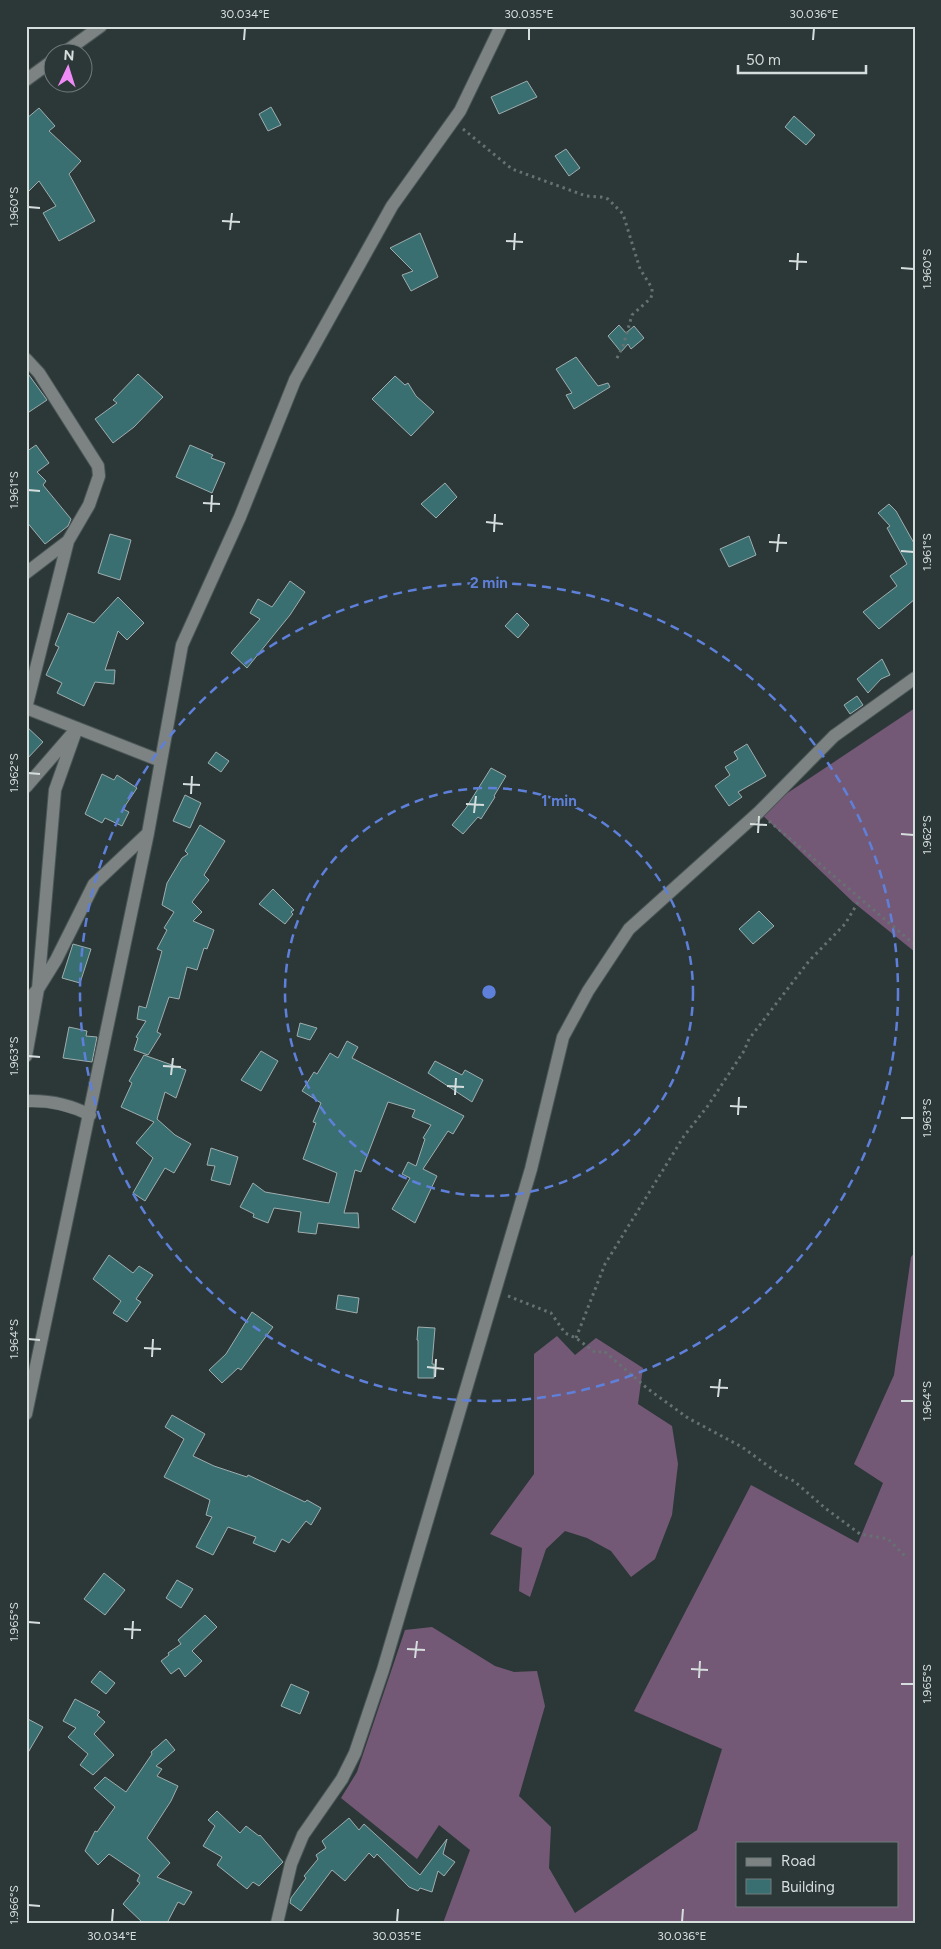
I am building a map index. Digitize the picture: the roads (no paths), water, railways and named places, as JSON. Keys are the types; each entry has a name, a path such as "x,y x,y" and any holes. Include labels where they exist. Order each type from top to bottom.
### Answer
{"street":[{"path":"79,42 101,26"},
{"path":"26,1414 148,833 182,645 240,517 295,380 392,206 460,111 501,26"},
{"path":"26,80 42,69"},
{"path":"26,359 39,373 98,466 99,476 89,505 68,541 26,708 161,761"},
{"path":"26,574 68,541"},
{"path":"277,1923 291,1864 303,1835 342,1779 355,1753 383,1670 531,1169 563,1037 588,992 629,929 759,812 834,736 915,678"},
{"path":"26,787 78,728"},
{"path":"26,1056 38,989 55,790 78,728"},
{"path":"26,1003 38,989 56,960 94,884 148,833"},
{"path":"26,1101 46,1100 63,1104 90,1115"}]}
